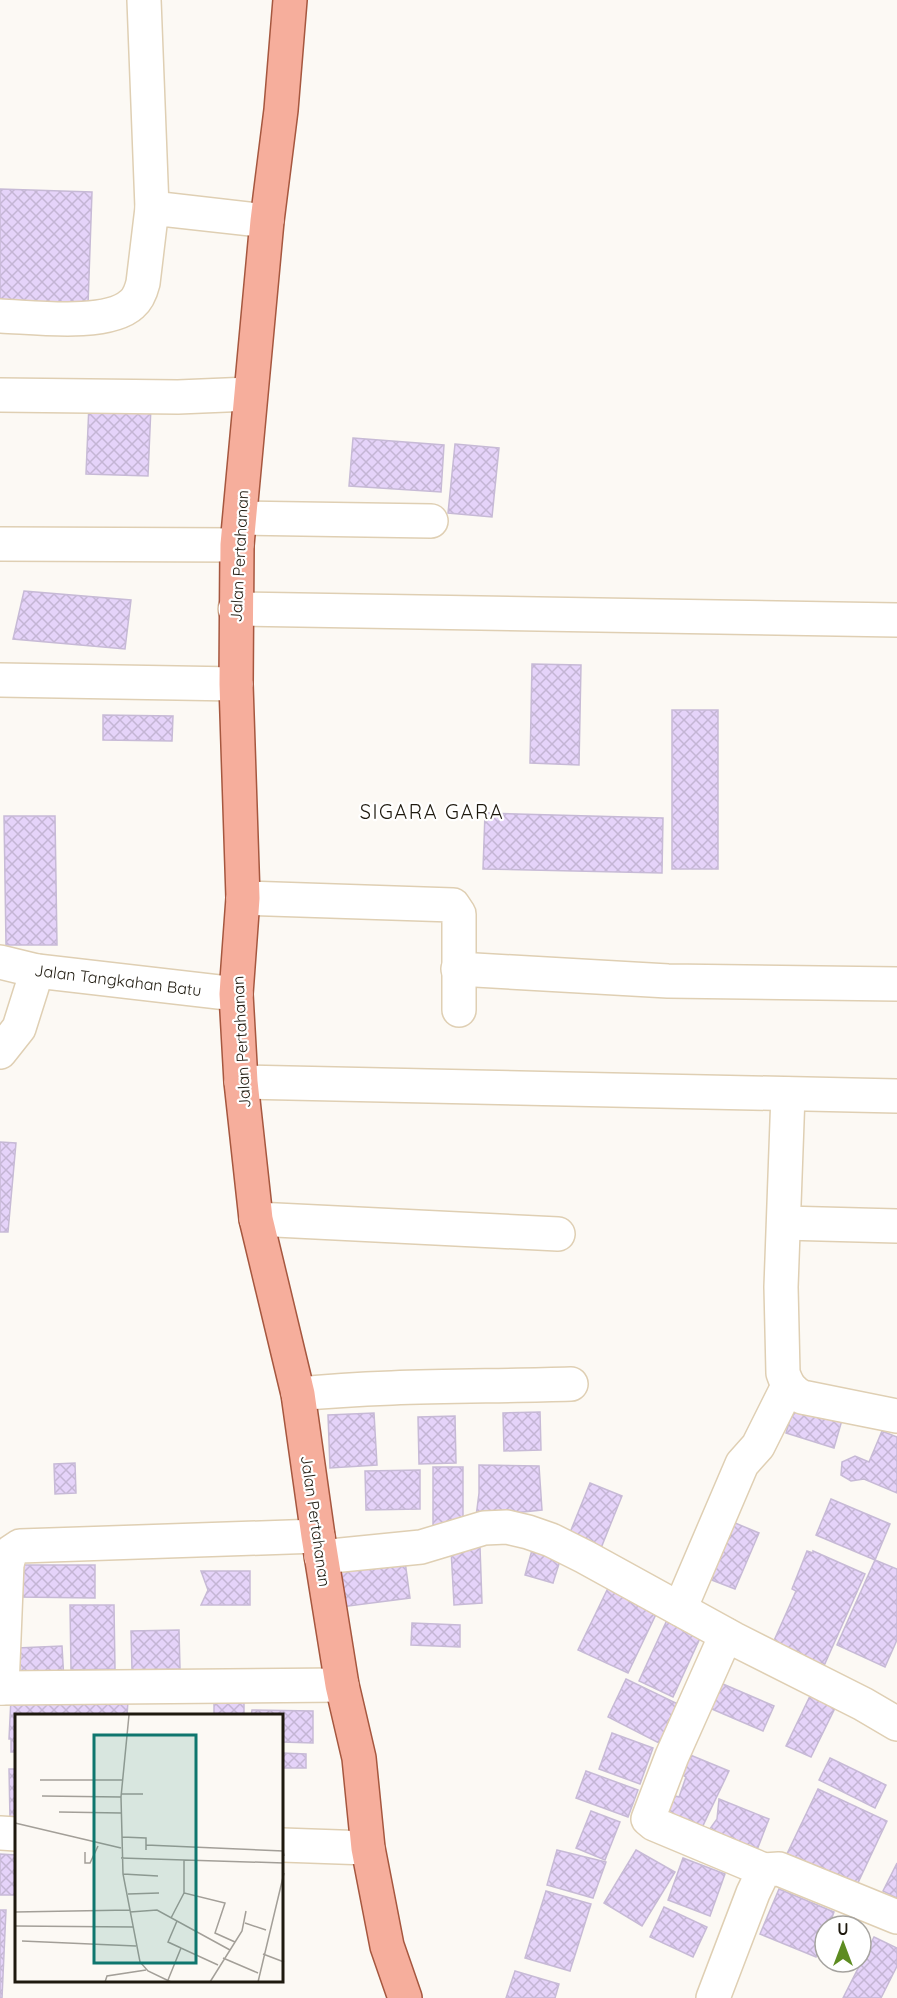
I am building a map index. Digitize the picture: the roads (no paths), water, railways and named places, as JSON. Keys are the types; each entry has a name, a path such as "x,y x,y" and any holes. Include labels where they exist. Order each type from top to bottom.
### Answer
{"main road":[{"name":"Jalan Pertahanan","path":"290,0 281,110 267,221 250,394 235,609 243,898 236,994 241,1082 256,1219 298,1394 319,1546 342,1685 359,1758 368,1848 387,1946 405,1998"}],"street":[{"path":"0,316 83,318 113,314 133,304 140,294 152,208 144,0"},
{"path":"152,208 267,221"},
{"path":"0,395 178,397 250,394"},
{"path":"0,544 431,521"},
{"path":"235,609 897,620"},
{"path":"0,680 236,684"},
{"path":"243,898 453,905 459,914 459,1010"},
{"name":"Jalan Tangkahan Batu","path":"0,962 37,971 236,994"},
{"path":"458,969 668,981 897,984"},
{"path":"0,1052 18,1028 37,971"},
{"path":"241,1082 897,1096"},
{"path":"788,1094 782,1287 783,1373 788,1386 802,1397 897,1416"},
{"path":"256,1219 558,1233"},
{"path":"784,1223 897,1226"},
{"path":"298,1394 362,1388 469,1388 571,1384"},
{"path":"680,1609 742,1464 758,1446 788,1386"},
{"path":"342,1685 1,1688 4,1563 13,1550 20,1546 421,1547 484,1528 507,1527 551,1540 897,1724"},
{"path":"726,1635 672,1756 648,1819 654,1824 764,1870 779,1869 897,1917"},
{"path":"0,1833 15,1834"},
{"path":"284,1845 368,1848"},
{"path":"713,1998 764,1870"}],"district":[{"name":"SIGARA GARA","path":"432,812"}]}
